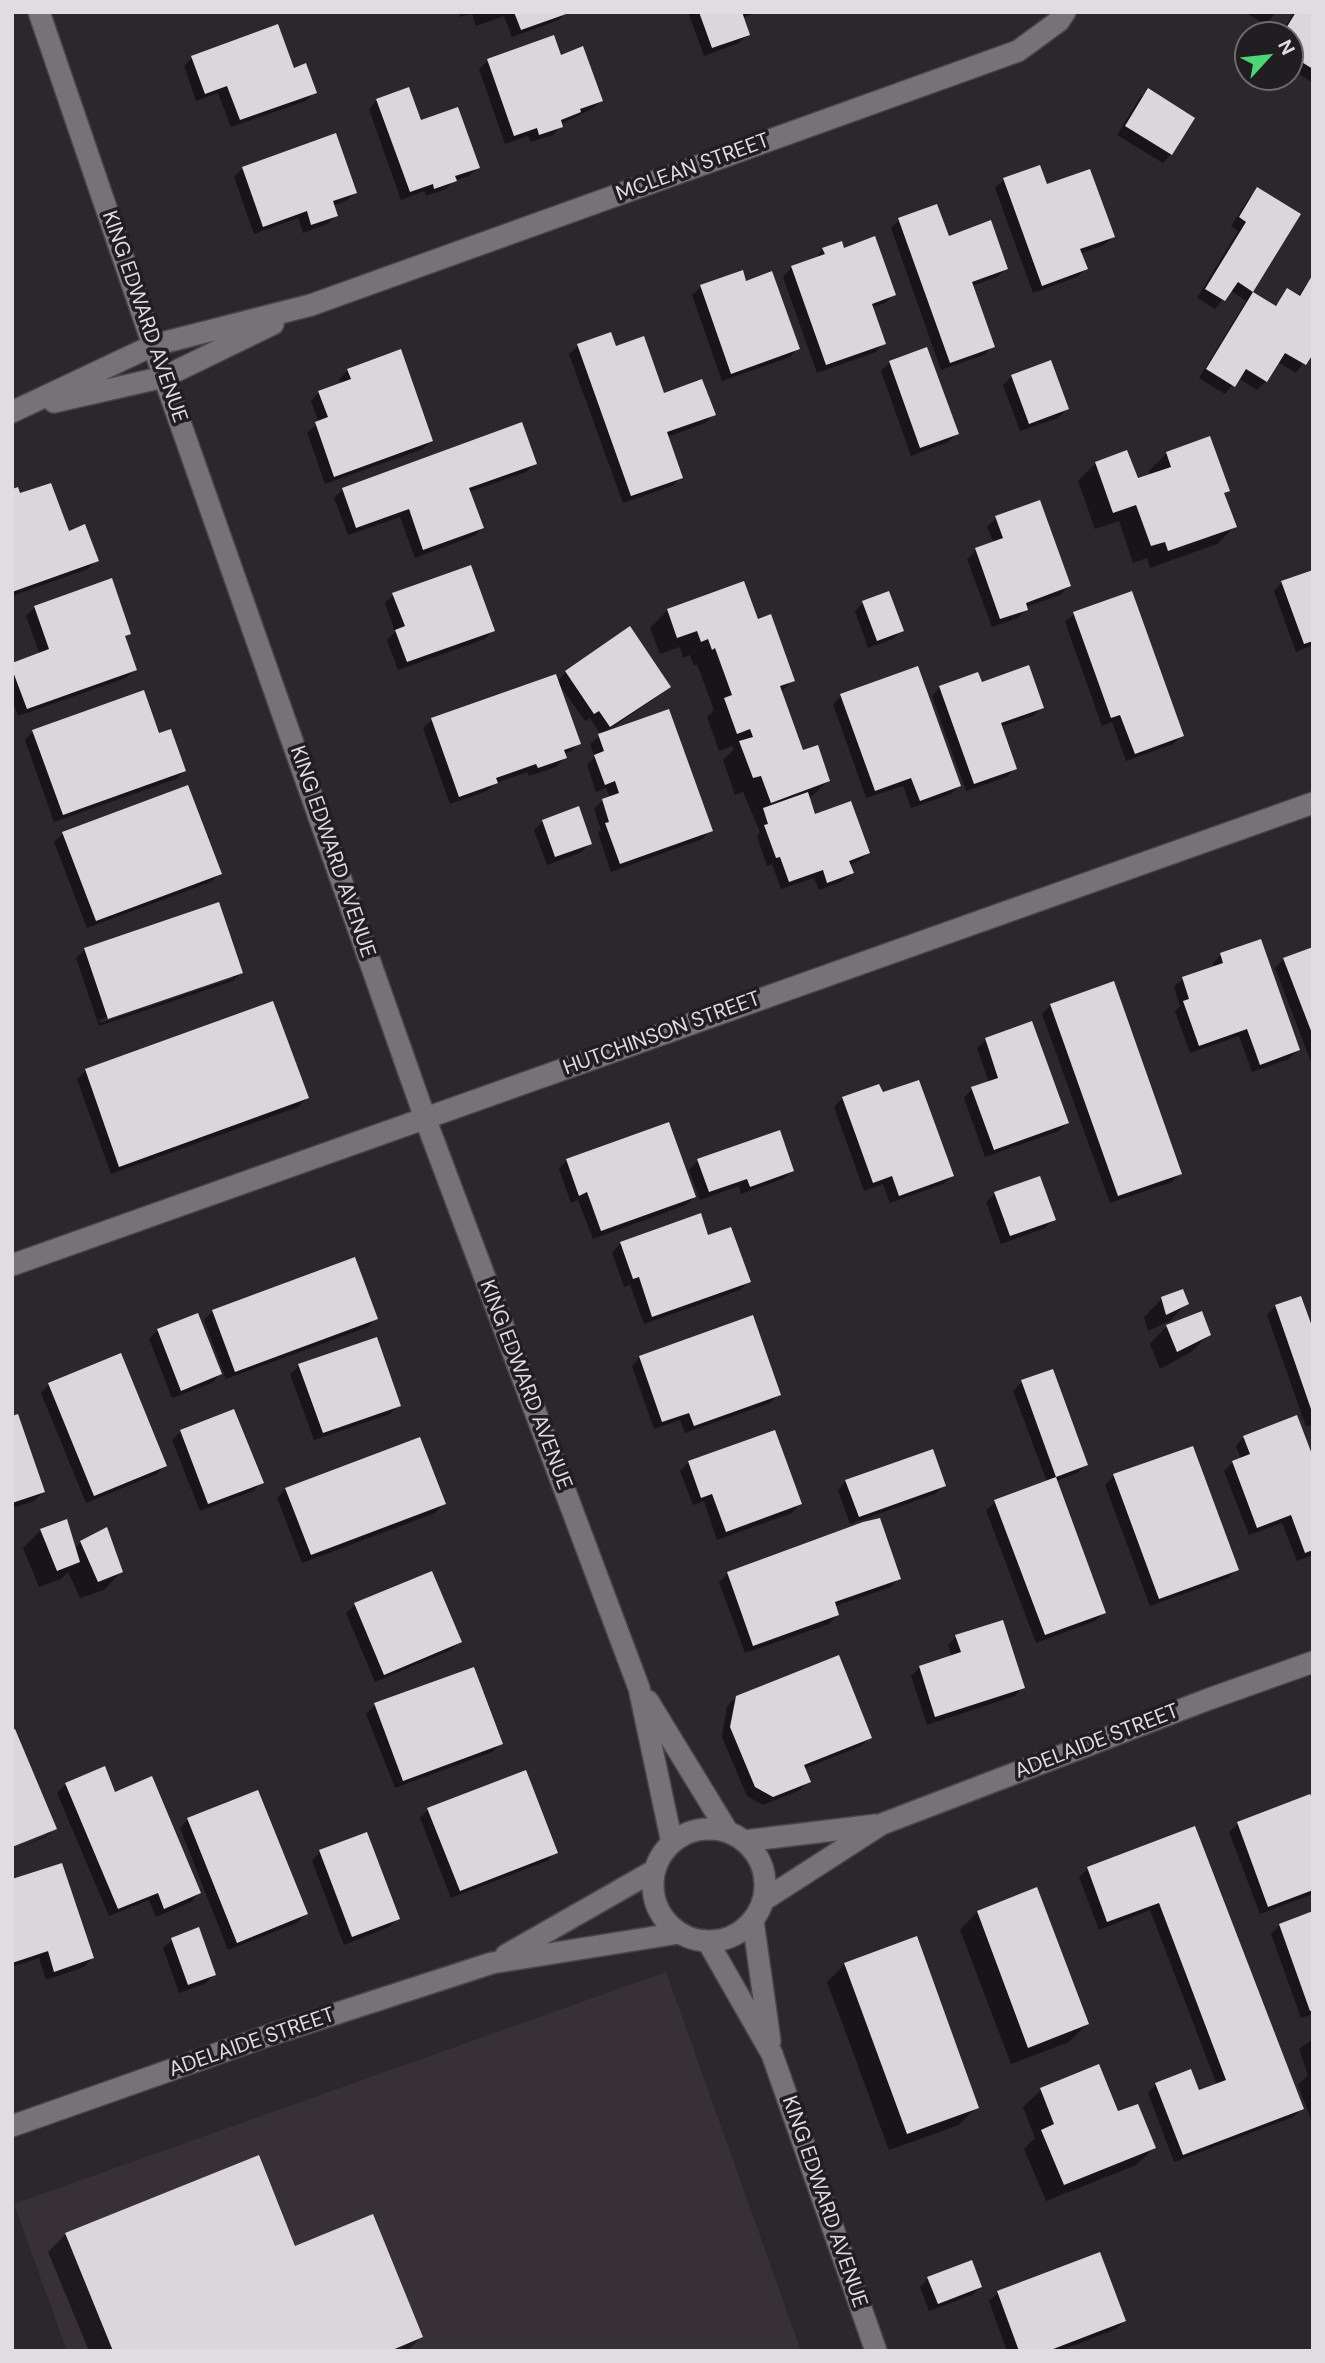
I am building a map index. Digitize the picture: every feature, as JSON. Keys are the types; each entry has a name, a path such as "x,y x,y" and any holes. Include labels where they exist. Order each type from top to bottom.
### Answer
{"street":[{"name":"KING EDWARD AVENUE","path":"39,12 164,377 425,1118 639,1688 672,1843"},
{"name":"MCLEAN STREET","path":"15,411 154,345 311,305 1018,51 1059,22 1065,12"},
{"name":"MCLEAN STREET","path":"15,411 164,377 311,305"},
{"name":"HUTCHINSON STREET","path":"12,1265 1313,803"},
{"name":"ADELAIDE STREET","path":"764,1900 882,1824 1313,1662"},
{"name":"KING EDWARD AVENUE","path":"639,1688 736,1837"},
{"name":"ADELAIDE STREET","path":"736,1837 882,1824"},
{"path":"698,1829 713,1829 736,1837 755,1852 763,1867 764,1900 753,1921 741,1933 708,1942 679,1933 666,1921 657,1905 653,1888 655,1870 672,1843 698,1829"},
{"name":"ADELAIDE STREET","path":"492,1963 655,1870"},
{"name":"KING EDWARD AVENUE","path":"753,1921 772,2054"},
{"name":"ADELAIDE STREET","path":"12,2126 270,2035 492,1963 679,1933"},
{"name":"KING EDWARD AVENUE","path":"708,1942 772,2054 876,2351"}],"shaded area":[{"path":"666,1972 801,2351 67,2351 14,2204"}],"building":[{"path":"514,12 569,12 569,13 521,30"},
{"path":"699,12 742,12 750,35 712,48"},
{"path":"1296,12 1313,12 1313,69 1304,64 1304,21 1291,21"},
{"path":"278,24 294,68 306,63 317,93 240,120 227,86 205,94 191,56"},
{"path":"554,35 561,55 583,46 603,101 580,109 581,112 561,120 563,127 539,135 537,128 514,136 487,59"},
{"path":"409,87 421,120 458,107 480,168 455,176 457,181 434,189 433,184 410,192 376,99"},
{"path":"1148,88 1195,118 1172,155 1125,126"},
{"path":"336,133 357,193 333,201 338,216 311,225 307,211 263,227 242,167"},
{"path":"1040,165 1047,184 1090,169 1115,237 1080,249 1088,269 1042,286 1003,178"},
{"path":"1257,187 1301,214 1253,292 1238,282 1225,301 1205,289 1246,222 1239,217"},
{"path":"937,204 949,236 991,220 1008,269 972,282 995,347 950,363 898,218"},
{"path":"875,236 896,295 872,304 886,344 826,365 791,266 825,254 822,248 842,241 844,248"},
{"path":"743,270 746,281 772,271 800,349 731,374 700,285"},
{"path":"1313,274 1313,354 1306,365 1285,353 1267,382 1246,369 1235,387 1206,369 1253,292 1276,306 1287,288 1300,296"},
{"path":"611,332 616,346 644,336 664,393 702,379 716,415 667,432 683,478 631,496 577,344"},
{"path":"927,347 959,434 920,448 889,361"},
{"path":"401,349 433,441 334,477 315,422 328,417 318,391 351,379 347,369"},
{"path":"1051,360 1069,409 1029,424 1011,375"},
{"path":"522,422 537,464 469,488 484,528 423,550 409,509 356,528 342,488"},
{"path":"1210,436 1230,491 1224,493 1237,527 1168,551 1165,542 1151,546 1136,505 1113,513 1095,462 1127,450 1138,478 1171,467 1166,452"},
{"path":"51,483 69,531 85,524 99,561 12,592 12,489 18,487 20,493"},
{"path":"1040,500 1071,586 1026,603 1028,610 1000,619 975,548 1003,538 995,516"},
{"path":"471,565 495,631 407,662 395,630 405,626 392,593"},
{"path":"1313,570 1313,641 1304,644 1281,581"},
{"path":"112,578 131,634 125,636 137,670 27,709 12,663 49,649 34,606"},
{"path":"744,581 758,619 771,614 795,681 780,686 803,750 818,745 830,781 771,803 761,776 753,778 739,741 753,737 750,729 737,734 724,698 732,695 715,648 712,650 708,639 701,642 697,631 677,638 667,609"},
{"path":"889,591 904,631 877,641 862,601"},
{"path":"1132,591 1184,736 1135,754 1120,715 1111,718 1073,612"},
{"path":"630,626 671,687 610,727 599,711 594,714 565,671"},
{"path":"1029,665 1044,708 1001,723 1017,769 974,784 939,686 978,672 982,682"},
{"path":"918,666 961,786 920,801 911,778 875,791 840,694"},
{"path":"556,674 581,744 564,750 567,758 538,768 536,764 496,778 498,783 459,797 431,718"},
{"path":"144,690 159,733 171,729 186,771 63,815 32,730"},
{"path":"669,709 713,831 620,864 605,823 609,822 602,799 619,793 615,781 605,785 594,755 604,751 598,734"},
{"path":"188,785 222,874 96,921 62,832"},
{"path":"808,792 815,814 851,801 870,853 849,861 854,873 827,883 823,870 789,882 780,857 776,858 764,825 768,824 763,808"},
{"path":"579,806 592,844 555,857 542,820"},
{"path":"219,902 243,973 108,1019 84,948"},
{"path":"1261,939 1300,1050 1260,1065 1247,1029 1199,1046 1183,1001 1189,999 1182,977 1223,963 1220,953"},
{"path":"1313,947 1313,1036 1283,958"},
{"path":"1114,981 1182,1174 1118,1196 1050,1004"},
{"path":"273,1001 309,1098 119,1167 85,1069"},
{"path":"1032,1021 1069,1123 994,1150 971,1087 998,1078 985,1038"},
{"path":"919,1080 954,1176 899,1196 892,1176 873,1183 842,1097 879,1084 883,1092"},
{"path":"669,1122 696,1197 601,1231 587,1192 579,1196 566,1159"},
{"path":"780,1130 794,1171 750,1187 747,1179 709,1192 697,1159"},
{"path":"1040,1176 1056,1220 1010,1236 994,1192"},
{"path":"701,1213 708,1235 731,1227 751,1282 652,1317 639,1277 633,1279 620,1242"},
{"path":"355,1257 378,1319 235,1372 212,1310"},
{"path":"1183,1289 1189,1304 1166,1315 1161,1297"},
{"path":"1301,1296 1313,1329 1312,1412 1275,1305"},
{"path":"1202,1311 1211,1335 1177,1352 1166,1325"},
{"path":"198,1313 222,1374 181,1391 157,1329"},
{"path":"753,1315 781,1395 694,1426 689,1413 662,1422 639,1356"},
{"path":"377,1337 401,1406 323,1433 298,1364"},
{"path":"121,1353 167,1466 94,1496 48,1383"},
{"path":"1053,1369 1088,1465 1056,1477 1021,1380"},
{"path":"234,1409 264,1483 208,1504 180,1430"},
{"path":"18,1414 45,1492 12,1503 12,1416"},
{"path":"1297,1415 1313,1457 1313,1550 1305,1553 1291,1515 1257,1528 1232,1461 1250,1454 1243,1436"},
{"path":"775,1430 802,1504 726,1532 712,1494 701,1498 688,1461"},
{"path":"420,1437 446,1504 311,1555 285,1488"},
{"path":"1193,1446 1239,1570 1159,1599 1113,1474"},
{"path":"933,1449 946,1486 859,1517 845,1480"},
{"path":"1056,1477 1106,1613 1045,1635 994,1500"},
{"path":"880,1518 901,1579 835,1602 839,1615 753,1646 727,1572"},
{"path":"67,1519 80,1562 57,1571 40,1529"},
{"path":"107,1527 123,1572 98,1582 80,1541"},
{"path":"432,1571 462,1642 384,1675 354,1603"},
{"path":"1003,1620 1025,1688 935,1717 919,1666 961,1652 955,1635"},
{"path":"839,1655 872,1738 804,1765 811,1782 773,1797 755,1787 730,1727 736,1696"},
{"path":"474,1667 503,1744 403,1781 374,1703"},
{"path":"15,1729 57,1829 12,1847 12,1730"},
{"path":"105,1766 115,1792 152,1776 201,1893 164,1909 158,1893 118,1909 65,1783"},
{"path":"526,1770 558,1853 460,1891 427,1808"},
{"path":"258,1790 308,1914 237,1943 187,1818"},
{"path":"1310,1794 1313,1800 1313,1890 1268,1907 1237,1822"},
{"path":"1195,1826 1304,2109 1183,2155 1155,2083 1191,2069 1199,2090 1226,2080 1159,1903 1107,1922 1087,1867"},
{"path":"367,1832 400,1919 352,1937 319,1850"},
{"path":"62,1863 94,1958 54,1972 48,1951 12,1963 12,1879"},
{"path":"1037,1887 1089,2024 1028,2048 977,1911"},
{"path":"1313,1911 1313,2010 1310,2011 1279,1924"},
{"path":"199,1927 216,1975 188,1985 171,1938"},
{"path":"917,1936 979,2108 907,2134 844,1963"},
{"path":"1099,2064 1118,2111 1138,2104 1156,2148 1064,2185 1041,2130 1054,2124 1040,2088"},
{"path":"259,2155 295,2246 373,2214 423,2337 390,2351 113,2351 65,2233"},
{"path":"1100,2252 1126,2321 1048,2351 1019,2351 997,2291"},
{"path":"972,2260 982,2287 938,2304 927,2277"}]}
